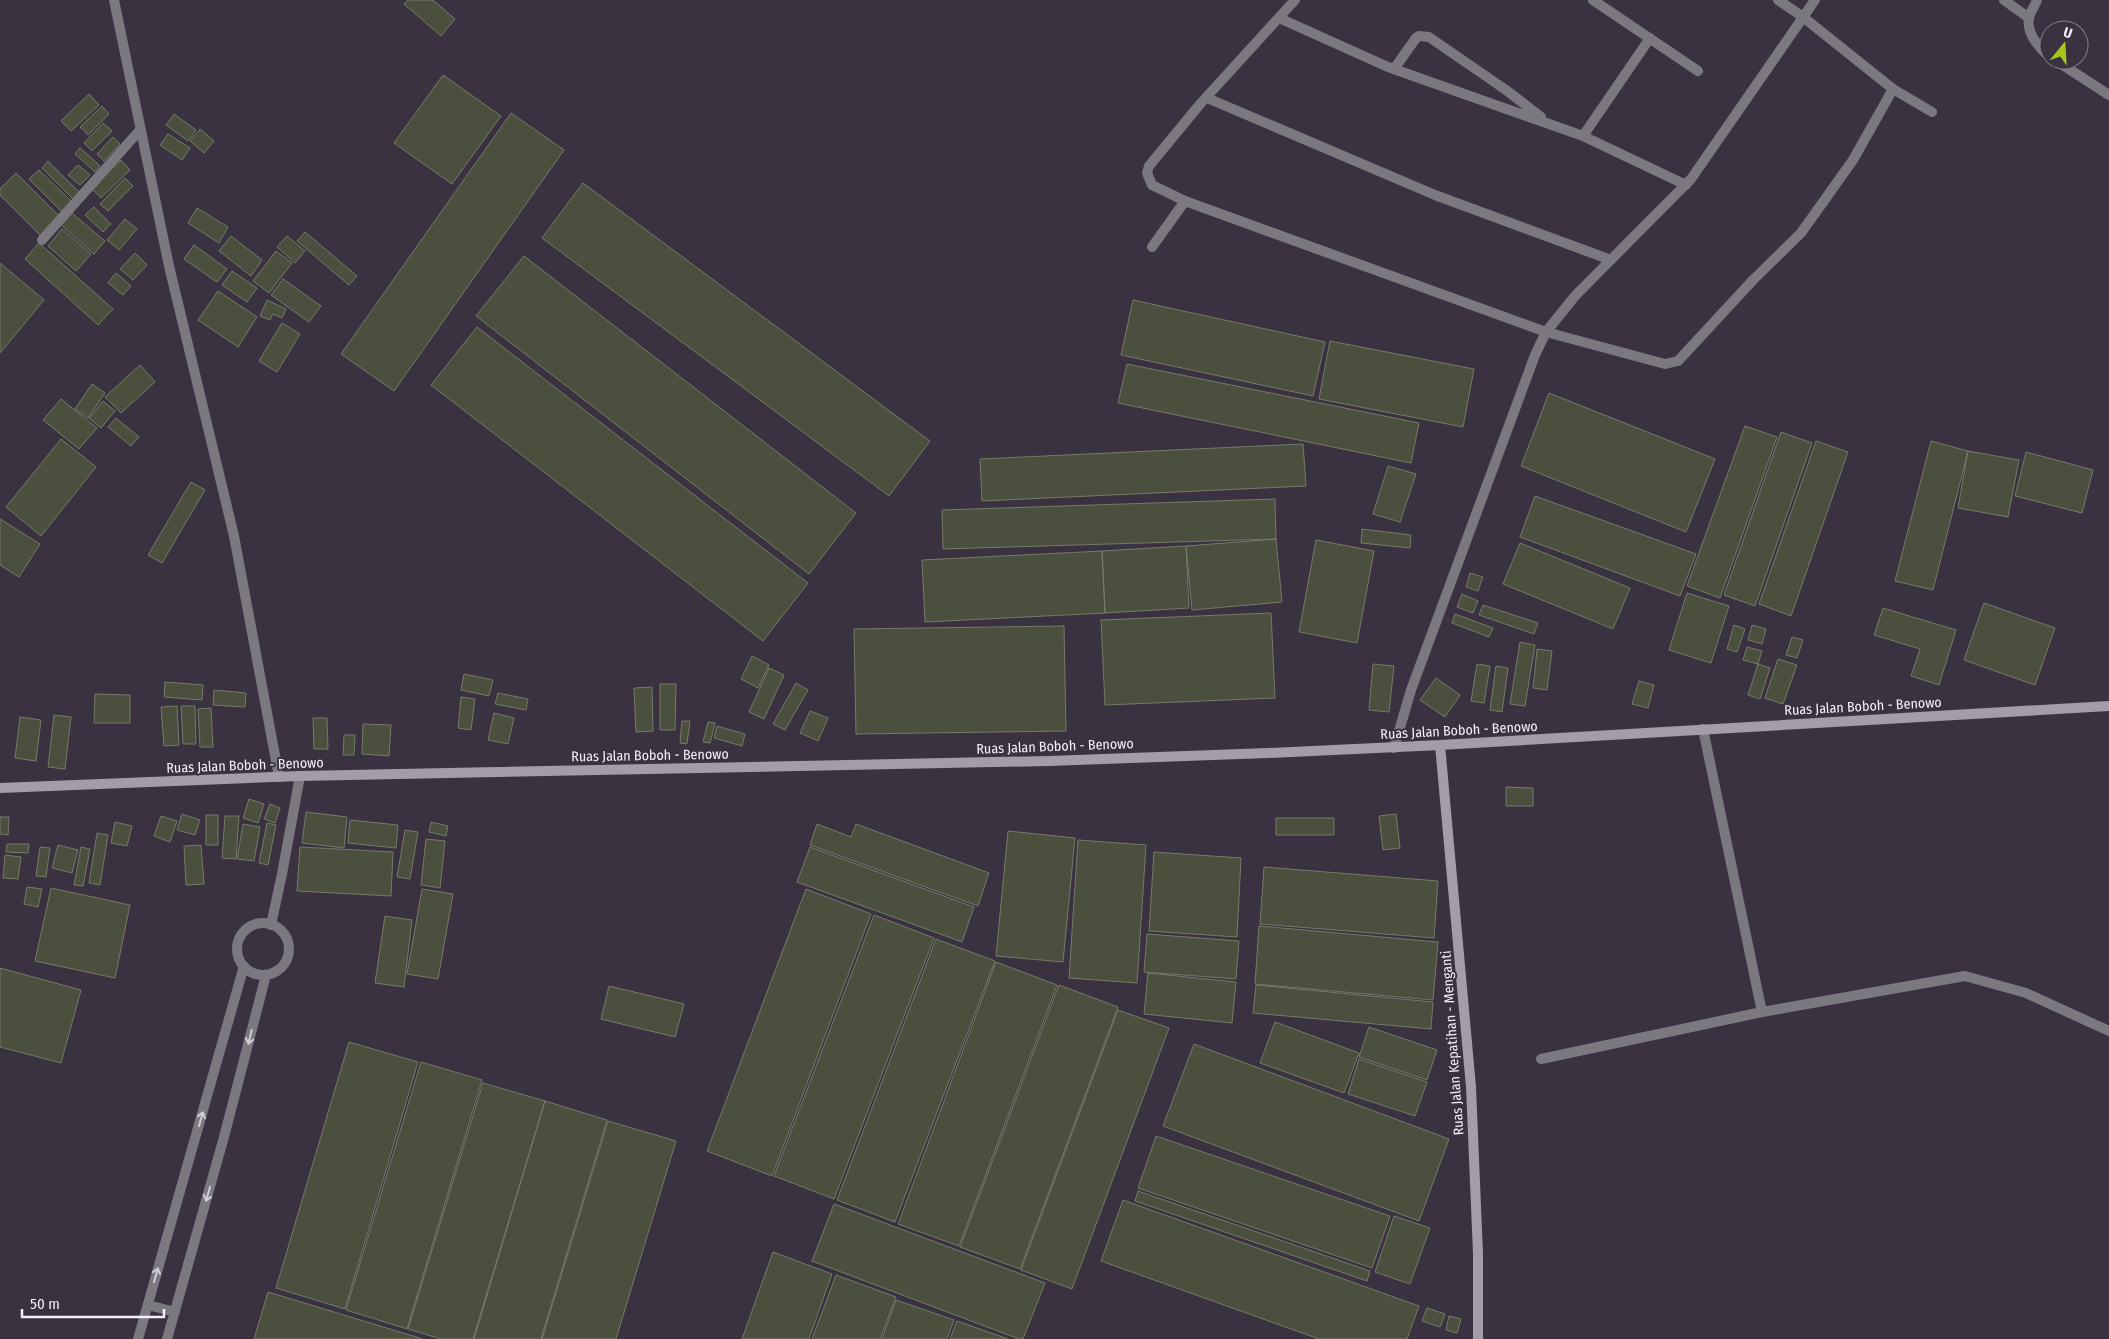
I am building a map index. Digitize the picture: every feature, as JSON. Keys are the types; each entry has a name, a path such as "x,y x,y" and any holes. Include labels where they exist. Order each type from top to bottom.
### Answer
{"main road":[{"name":"Ruas Jalan Boboh - Benowo","path":"0,788 300,776 1049,761 1394,748 2109,706"},
{"name":"Ruas Jalan Kepatihan - Menganti","path":"1440,746 1471,1087 1478,1254 1478,1339"}],"street":[{"path":"114,0 169,266 234,536 280,777"},
{"path":"1295,0 1207,98 1150,166 1147,173 1152,185 1185,201 1546,332 1665,364 1678,361 1753,280 1802,233 1854,160 1893,89"},
{"path":"1593,0 1698,70"},
{"path":"1778,0 1803,17 1893,89 1932,112"},
{"path":"1394,748 1411,690 1535,355 1546,332 1575,296 1686,185 1815,0"},
{"path":"2004,0 2029,18"},
{"path":"2037,0 2029,18 2032,34 2039,47"},
{"path":"1279,18 1394,69 1583,136 1686,185"},
{"path":"1394,69 1416,38 1420,36 1429,37 1506,90 1550,124"},
{"path":"1583,136 1650,38"},
{"path":"2070,70 2109,95"},
{"path":"1207,98 1434,194 1612,260"},
{"path":"42,240 140,130"},
{"path":"1152,248 1185,201"},
{"path":"1703,729 1762,1012"},
{"path":"271,925 300,776"},
{"path":"261,924 271,925 280,929 286,937 289,947 288,957 283,966 276,972 266,975 258,974 244,966 239,958 237,948 239,939 244,932 252,926 261,924"},
{"path":"138,1339 244,966"},
{"path":"167,1339 224,1137 266,975"},
{"path":"1542,1059 1762,1012 1965,976 2026,993 2109,1031"},
{"path":"148,1305 175,1312"}],"building":[{"path":"408,0 433,0 455,19 441,36 404,4"},
{"path":"443,75 501,116 452,184 394,143"},
{"path":"89,94 99,105 71,131 61,121"},
{"path":"102,106 109,114 88,135 80,127"},
{"path":"511,113 564,150 394,391 341,354"},
{"path":"174,114 196,130 188,141 166,125"},
{"path":"103,123 112,131 92,151 84,143"},
{"path":"200,129 214,141 204,153 190,141"},
{"path":"168,134 190,148 182,160 160,145"},
{"path":"113,137 120,144 104,161 97,154"},
{"path":"80,148 100,166 95,172 75,154"},
{"path":"121,160 130,170 101,198 91,188"},
{"path":"48,161 81,194 74,200 42,168"},
{"path":"78,165 90,175 80,185 68,175"},
{"path":"39,170 72,202 62,212 29,179"},
{"path":"16,173 60,217 41,236 0,195 0,189"},
{"path":"125,178 133,186 108,211 100,204"},
{"path":"583,183 930,441 889,496 542,238"},
{"path":"94,207 111,224 103,232 85,215"},
{"path":"197,208 228,227 219,243 188,223"},
{"path":"72,213 105,241 94,254 61,225"},
{"path":"125,219 137,229 119,250 107,240"},
{"path":"62,229 91,254 76,271 48,246"},
{"path":"305,232 357,276 349,285 297,241"},
{"path":"231,236 262,260 251,276 219,251"},
{"path":"287,236 305,251 295,263 277,247"},
{"path":"39,243 113,309 98,325 25,259"},
{"path":"194,245 227,269 217,282 184,259"},
{"path":"276,251 292,263 269,293 253,281"},
{"path":"135,253 147,265 133,280 120,269"},
{"path":"524,256 856,513 809,574 476,316"},
{"path":"0,263 44,300 0,353"},
{"path":"232,271 257,288 247,302 222,285"},
{"path":"116,273 131,286 123,295 108,283"},
{"path":"283,279 321,306 309,322 271,295"},
{"path":"218,291 257,317 238,347 198,320"},
{"path":"267,300 286,309 282,318 273,314 270,320 260,316"},
{"path":"1133,300 1325,342 1313,396 1121,355"},
{"path":"282,323 300,334 277,372 259,361"},
{"path":"477,327 808,583 763,641 431,385"},
{"path":"1330,341 1474,369 1463,427 1319,399"},
{"path":"1127,364 1419,423 1411,463 1118,403"},
{"path":"140,365 155,382 121,413 105,397"},
{"path":"92,384 105,393 88,418 75,409"},
{"path":"1549,393 1715,459 1686,532 1521,466"},
{"path":"61,399 97,428 79,449 43,420"},
{"path":"103,401 115,411 101,428 89,418"},
{"path":"116,418 139,437 131,446 108,427"},
{"path":"1745,426 1777,437 1720,598 1687,586"},
{"path":"1781,432 1812,443 1755,606 1724,595"},
{"path":"61,439 96,467 41,536 6,507"},
{"path":"1816,441 1848,452 1791,616 1759,604"},
{"path":"1931,441 1968,451 1933,590 1895,581"},
{"path":"1303,444 1306,486 982,501 980,459"},
{"path":"1968,451 2019,460 2008,517 1958,508"},
{"path":"2026,452 2093,470 2082,513 2015,496"},
{"path":"1388,466 1416,474 1400,522 1373,514"},
{"path":"191,482 205,490 162,563 148,555"},
{"path":"1535,496 1696,554 1680,596 1520,537"},
{"path":"1275,499 1276,539 943,549 942,510"},
{"path":"0,519 40,544 19,577 0,565"},
{"path":"1362,529 1411,535 1410,548 1361,543"},
{"path":"1276,539 1282,602 1192,610 1186,546"},
{"path":"1316,540 1374,551 1357,643 1299,632"},
{"path":"1520,543 1630,588 1613,629 1503,584"},
{"path":"1186,546 1189,608 1105,613 1102,551"},
{"path":"1102,551 1105,613 925,622 922,560"},
{"path":"1470,573 1483,577 1478,591 1466,587"},
{"path":"1687,593 1729,606 1711,663 1669,650"},
{"path":"1462,594 1478,601 1473,613 1457,607"},
{"path":"1984,603 2055,628 2035,685 1964,660"},
{"path":"1483,605 1538,623 1534,634 1479,615"},
{"path":"1883,608 1956,630 1939,685 1911,676 1920,649 1874,635"},
{"path":"1271,613 1275,698 1105,705 1101,620"},
{"path":"1455,614 1493,628 1489,637 1452,623"},
{"path":"1734,625 1745,629 1737,652 1727,649"},
{"path":"1752,625 1766,629 1762,644 1748,640"},
{"path":"1064,626 1066,731 856,734 854,629"},
{"path":"1792,637 1803,640 1797,658 1786,655"},
{"path":"1520,642 1535,645 1525,706 1510,704"},
{"path":"1747,647 1762,651 1758,664 1743,660"},
{"path":"1537,649 1552,651 1547,690 1533,688"},
{"path":"752,656 769,665 758,688 741,679"},
{"path":"1778,659 1797,665 1783,704 1765,698"},
{"path":"1373,664 1394,666 1389,712 1369,710"},
{"path":"1477,664 1490,666 1484,703 1471,701"},
{"path":"1758,664 1770,668 1760,699 1748,695"},
{"path":"1496,666 1508,668 1502,712 1490,710"},
{"path":"769,668 784,675 764,719 749,712"},
{"path":"464,674 493,680 489,696 461,690"},
{"path":"1436,678 1460,695 1445,717 1420,700"},
{"path":"1639,681 1654,685 1648,708 1632,704"},
{"path":"165,682 203,685 202,700 164,697"},
{"path":"796,683 808,690 785,730 773,724"},
{"path":"660,684 676,684 675,730 660,730"},
{"path":"652,687 653,731 636,732 634,688"},
{"path":"214,690 246,693 245,707 213,705"},
{"path":"498,693 528,699 526,710 495,704"},
{"path":"95,694 130,695 130,723 94,723"},
{"path":"461,697 475,699 471,730 458,728"},
{"path":"177,706 179,745 164,746 161,707"},
{"path":"181,706 195,706 196,744 183,744"},
{"path":"211,708 213,747 200,747 198,709"},
{"path":"810,711 828,718 818,741 800,733"},
{"path":"494,713 514,718 508,744 488,740"},
{"path":"54,715 71,717 65,769 48,767"},
{"path":"20,717 41,720 36,761 15,758"},
{"path":"313,718 327,718 328,749 314,749"},
{"path":"682,721 690,721 687,744 680,743"},
{"path":"708,722 715,723 710,743 703,742"},
{"path":"363,724 391,725 389,756 362,754"},
{"path":"717,726 745,734 742,746 714,738"},
{"path":"344,735 355,735 354,755 343,755"},
{"path":"1506,787 1533,788 1533,806 1506,806"},
{"path":"249,799 264,804 258,823 243,818"},
{"path":"270,804 280,808 275,823 264,819"},
{"path":"306,812 347,817 344,848 302,843"},
{"path":"182,814 200,820 195,835 177,830"},
{"path":"1396,814 1400,848 1383,850 1379,816"},
{"path":"206,815 218,815 218,845 206,845"},
{"path":"161,816 177,821 170,842 154,836"},
{"path":"225,816 239,816 236,859 222,858"},
{"path":"0,817 9,817 8,835 0,834"},
{"path":"1276,818 1334,818 1334,835 1276,835"},
{"path":"350,820 398,825 396,848 348,843"},
{"path":"115,822 132,826 127,846 111,843"},
{"path":"431,822 448,826 446,836 429,832"},
{"path":"267,823 276,825 268,865 259,863"},
{"path":"243,824 260,827 254,861 237,859"},
{"path":"817,824 851,837 856,824 989,873 978,906 810,845"},
{"path":"405,830 418,832 410,879 397,877"},
{"path":"1008,831 1075,838 1063,962 996,956"},
{"path":"97,833 108,835 100,885 89,883"},
{"path":"426,839 445,841 440,888 421,885"},
{"path":"1078,840 1146,845 1137,983 1069,978"},
{"path":"7,844 29,844 28,853 6,852"},
{"path":"58,845 78,850 72,873 52,868"},
{"path":"201,845 204,884 186,885 184,846"},
{"path":"40,847 50,848 46,877 36,876"},
{"path":"81,847 90,849 83,886 74,885"},
{"path":"300,847 393,852 391,896 297,891"},
{"path":"810,847 974,907 962,942 797,882"},
{"path":"1154,852 1241,858 1237,937 1149,931"},
{"path":"5,855 21,857 18,879 3,878"},
{"path":"1264,867 1438,881 1434,938 1260,924"},
{"path":"27,887 42,889 38,907 24,904"},
{"path":"51,888 130,905 115,978 35,961"},
{"path":"422,889 453,894 438,979 407,974"},
{"path":"806,889 871,914 772,1176 707,1151"},
{"path":"874,915 934,938 834,1199 774,1176"},
{"path":"385,916 412,920 404,987 375,983"},
{"path":"1259,926 1438,942 1433,1000 1255,984"},
{"path":"1147,934 1239,941 1236,979 1144,972"},
{"path":"936,939 995,961 895,1222 837,1200"},
{"path":"996,962 1057,985 959,1246 898,1224"},
{"path":"0,968 81,990 61,1063 0,1047"},
{"path":"1148,973 1236,982 1232,1023 1144,1014"},
{"path":"1059,985 1118,1007 1020,1269 960,1247"},
{"path":"1256,985 1433,1002 1431,1029 1253,1013"},
{"path":"609,986 684,1004 675,1037 601,1019"},
{"path":"1118,1010 1169,1028 1072,1289 1021,1270"},
{"path":"1275,1022 1359,1053 1344,1093 1260,1063"},
{"path":"1369,1027 1437,1050 1427,1080 1359,1057"},
{"path":"349,1042 418,1062 345,1309 276,1288"},
{"path":"1194,1044 1449,1139 1419,1221 1163,1126"},
{"path":"1359,1059 1427,1082 1415,1116 1348,1094"},
{"path":"421,1062 482,1080 407,1329 346,1310"},
{"path":"483,1083 545,1101 473,1339 441,1339 408,1329"},
{"path":"545,1101 607,1120 541,1339 474,1339"},
{"path":"608,1121 676,1141 616,1339 542,1339"},
{"path":"1156,1136 1390,1216 1372,1268 1138,1188"},
{"path":"1138,1191 1370,1271 1367,1281 1135,1201"},
{"path":"1123,1200 1419,1306 1407,1339 1319,1339 1101,1261"},
{"path":"834,1204 1045,1283 1023,1339 812,1261"},
{"path":"1394,1216 1430,1228 1410,1284 1375,1272"},
{"path":"773,1252 832,1274 809,1339 742,1339"},
{"path":"836,1275 896,1297 880,1339 812,1339"},
{"path":"268,1292 423,1339 254,1339"},
{"path":"896,1300 954,1320 947,1339 882,1339"},
{"path":"1427,1308 1445,1314 1440,1327 1422,1321"},
{"path":"1449,1316 1461,1319 1457,1333 1446,1330"},
{"path":"957,1321 1008,1339 950,1339"}]}
